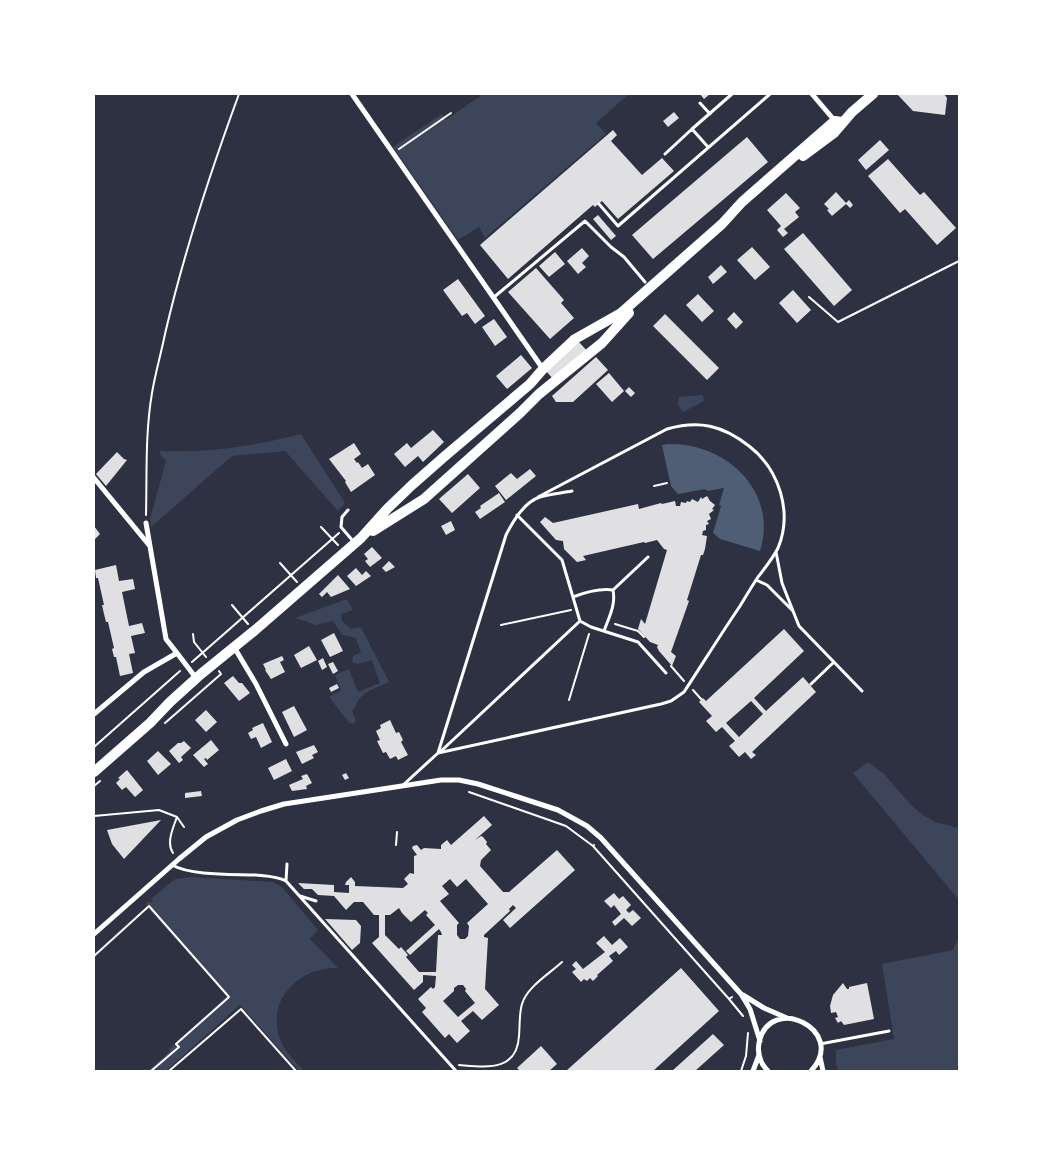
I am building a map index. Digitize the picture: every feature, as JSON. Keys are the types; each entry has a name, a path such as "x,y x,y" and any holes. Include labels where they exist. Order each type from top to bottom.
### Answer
{"main road":[{"path":"358,541 399,498 460,442 530,384 575,339 621,312 722,224 742,202 873,94"},
{"path":"94,772 150,723 197,678 344,552 424,499 520,414 539,394 602,343 623,319 729,225 745,206 796,162 825,141 841,126 839,122"},
{"path":"530,384 539,394"},
{"path":"460,442 472,457"},
{"path":"399,498 407,509"}],"street":[{"path":"352,94 543,369"},
{"path":"812,94 839,122"},
{"path":"94,478 150,546"},
{"path":"146,523 166,638 197,678"},
{"path":"234,647 256,684 286,744"},
{"path":"94,714 144,672 177,653"},
{"path":"94,934 178,859 210,835 237,820 284,804 441,780 459,780 478,784 566,814 587,826 601,838 739,992 750,1009 760,1041"},
{"path":"739,992 764,1008 787,1018 797,1019 806,1023 814,1030 820,1044 819,1056 823,1071"},
{"path":"753,1071 759,1054 763,1032 778,1020 787,1018"},
{"path":"759,1054 762,1063 768,1071"},
{"path":"811,1071 819,1056"}],"lane":[{"path":"665,154 732,94"},
{"path":"599,204 618,226 770,94"},
{"path":"700,103 710,114"},
{"path":"692,130 708,147"},
{"path":"493,298 585,221 624,257 645,282"},
{"path":"687,425 711,426 724,430 749,446 766,463 776,478 782,498 784,514 776,552 684,692 671,701 438,753 506,536 518,515 538,497 667,429 687,425"},
{"path":"538,497 572,492"},
{"path":"348,510 341,521 343,531 358,541"},
{"path":"518,515 562,560 580,621 638,642 666,673"},
{"path":"776,552 782,583 799,626 862,691"},
{"path":"613,590 648,557"},
{"path":"756,580 767,585 793,611"},
{"path":"573,597 588,591 613,590"},
{"path":"604,631 615,599 613,590"},
{"path":"401,786 580,621"},
{"path":"811,684 834,662"},
{"path":"286,881 287,864"},
{"path":"171,865 193,872 271,876 286,881 456,1071"},
{"path":"299,895 316,901"},
{"path":"820,1044 889,1031"}],"path":[{"path":"146,523 147,443 153,386 173,298 192,233 239,94"},
{"path":"392,153 451,113"},
{"path":"809,297 838,322 959,261"},
{"path":"654,486 668,483"},
{"path":"321,527 344,552"},
{"path":"94,747 343,531"},
{"path":"280,562 303,589"},
{"path":"232,605 254,631"},
{"path":"501,626 576,609"},
{"path":"569,700 591,626"},
{"path":"469,792 566,826 593,846 740,1010 747,1023"},
{"path":"94,816 159,810 177,817 184,827"},
{"path":"177,817 170,840 171,851 178,859"},
{"path":"396,845 397,832"},
{"path":"593,846 601,838"},
{"path":"94,956 149,906 230,997 176,1044 178,1047 151,1071"},
{"path":"450,1064 485,1066 502,1064 509,1061 513,1057 518,1044 520,1011 524,1000 533,988 562,962"},
{"path":"729,999 739,992"},
{"path":"170,1071 241,1009 296,1071"},
{"path":"741,1071 746,1056 748,1030"}],"shaded area":[{"path":"483,94 629,94 596,123 606,134 485,238 479,227 458,240 393,147 442,114 446,120"},
{"path":"703,395 704,401 683,412 678,405 679,397"},
{"path":"301,434 345,503 338,511 285,451 232,456 151,527 150,519 166,461 159,451 231,448"},
{"path":"662,445 689,446 709,451 727,461 742,474 754,490 762,509 764,529 760,551 720,539 713,533 724,488 678,494 671,486"},
{"path":"347,599 353,610 341,614 342,621 351,629 361,627 389,682 360,698 352,711 356,722 350,724 329,697 341,690 335,675 349,669 358,692 380,683 372,660 358,664 352,662 353,656 361,652 356,638 342,635 333,621 316,625 295,618"},
{"path":"868,762 884,774 911,805 923,815 935,822 959,828 959,900 853,773"},
{"path":"191,877 273,882 282,887 318,930 310,939 338,968 323,969 297,981 288,990 281,1002 277,1015 277,1029 282,1044 289,1055 304,1071 299,1071 240,1005 166,1071 148,1071 227,996 146,904 149,901 151,903 153,901 151,899 175,879"},
{"path":"959,936 959,1067 956,1071 838,1071 836,1050 894,1039 882,964 953,950"}],"building":[{"path":"700,94 710,94 704,99"},
{"path":"897,94 944,94 947,98 945,115 913,111"},
{"path":"674,112 679,118 668,127 663,121"},
{"path":"613,130 617,135 611,141 642,175 662,158 674,171 618,219 602,201 595,207 593,205 508,279 480,245"},
{"path":"747,137 768,162 653,259 632,235"},
{"path":"880,140 889,150 866,170 858,160"},
{"path":"888,159 920,195 924,192 956,228 937,245 905,209 900,213 868,176"},
{"path":"836,192 846,203 849,200 853,205 850,208 846,204 832,216 824,204"},
{"path":"786,193 800,208 795,212 799,217 784,229 788,233 783,237 777,230 781,226 767,210"},
{"path":"598,215 616,236 611,240 593,219"},
{"path":"803,233 852,290 834,306 784,249"},
{"path":"752,247 770,267 755,280 737,260"},
{"path":"582,248 589,256 582,263 586,267 578,274 567,261"},
{"path":"555,252 565,264 549,277 539,266"},
{"path":"721,265 727,272 713,284 708,277"},
{"path":"536,268 564,300 561,303 574,318 550,339 508,292"},
{"path":"458,279 485,316 475,324 467,313 462,316 443,290"},
{"path":"793,290 811,310 797,323 779,303"},
{"path":"698,294 714,311 702,322 686,305"},
{"path":"734,312 743,322 736,329 727,319"},
{"path":"665,314 719,368 707,380 653,326"},
{"path":"494,319 507,337 495,346 482,327"},
{"path":"578,341 589,353 556,382 545,370"},
{"path":"521,355 532,368 507,389 496,376"},
{"path":"596,357 608,370 573,402 556,402 552,396"},
{"path":"609,373 624,391 612,402 596,384"},
{"path":"629,387 635,393 631,397 625,391"},
{"path":"433,430 444,442 423,462 418,456 405,467 394,454 407,443 411,448"},
{"path":"354,443 361,454 354,459 362,468 368,464 375,475 351,492 346,481 329,459"},
{"path":"117,452 127,460 106,486 96,474"},
{"path":"530,469 536,476 506,500 495,486 511,473 517,479"},
{"path":"468,474 480,488 452,513 439,499"},
{"path":"499,493 505,502 480,519 475,512 481,508 480,506"},
{"path":"707,496 715,505 712,509 714,510 709,514 711,519 707,521 709,524 706,525 706,530 703,531 702,535 707,536 705,549 703,555 701,555 687,600 689,601 671,652 676,656 672,666 659,651 658,645 650,642 638,629 641,619 645,624 667,550 657,540 583,556 586,560 577,562 564,549 563,541 556,540 540,522 545,517 553,523 638,504 639,509 675,501 676,506 680,506 681,502 690,502 692,499 698,502 701,497 702,499"},
{"path":"451,521 455,530 446,535 441,526"},
{"path":"94,526 100,534 94,540"},
{"path":"372,547 382,558 370,567 365,561 368,559 364,554"},
{"path":"389,561 395,567 386,572 382,568"},
{"path":"116,565 119,581 133,579 135,589 122,592 129,626 142,623 145,633 131,636 135,653 129,654 133,673 120,676 116,657 114,657 112,649 114,648 108,622 106,622 104,614 102,605 104,605 95,570"},
{"path":"356,568 362,575 366,571 371,576 356,586 347,576"},
{"path":"338,575 350,589 331,597 327,592 322,597 319,594"},
{"path":"784,629 804,651 754,698 766,711 803,677 816,692 752,752 756,755 751,759 745,752 739,757 729,746 735,741 722,727 716,732 706,721 712,716 699,702 703,698 706,701","holes":["751,701 763,714 739,737 726,723"]},
{"path":"334,633 343,651 330,657 321,640"},
{"path":"309,646 317,660 301,668 294,655"},
{"path":"282,656 284,660 280,662 285,672 271,679 263,664"},
{"path":"323,658 327,667 322,670 318,661"},
{"path":"333,662 338,671 333,674 328,664"},
{"path":"233,676 250,693 239,701 224,683"},
{"path":"337,684 339,688 331,692 329,688"},
{"path":"294,706 307,730 294,737 282,712"},
{"path":"206,710 217,722 206,732 195,720"},
{"path":"390,720 396,733 399,732 403,740 401,742 408,755 398,760 396,756 390,759 386,752 383,753 377,741 380,740 376,731 381,728 380,725"},
{"path":"263,723 272,742 261,748 256,737 251,739 248,733 253,730 252,728"},
{"path":"211,740 219,750 207,760 206,758 204,759 208,764 204,767 193,755"},
{"path":"184,741 191,748 181,757 183,760 179,763 169,751 178,743"},
{"path":"314,745 318,752 312,755 314,758 302,764 296,752"},
{"path":"158,751 171,764 158,775 147,761"},
{"path":"286,759 292,771 274,780 268,768"},
{"path":"127,770 143,790 135,797 126,787 122,790 116,783 120,779 118,778"},
{"path":"346,773 349,778 345,780 342,775"},
{"path":"307,774 312,783 306,786 307,789 292,791 289,785 303,779 301,776"},
{"path":"201,791 202,796 185,798 185,793"},
{"path":"484,816 492,825 475,840 481,836 483,837 491,850 481,860 480,866 503,892 509,892 557,850 575,870 510,928 503,920 516,908 513,905 509,909 510,911 484,935 484,937 488,938 485,989 499,1005 482,1020 473,1011 461,1021 470,1031 457,1043 449,1034 445,1038 422,1012 426,1008 418,999 431,987 433,989 435,987 436,976 423,975 423,982 414,990 372,943 379,937 379,915 374,915 363,902 354,902 346,910 334,896 318,895 312,889 304,889 298,883 334,885 334,892 349,893 349,885 345,885 351,877 355,882 355,886 403,888 408,884 404,879 410,873 414,874 414,856 417,855 412,848 413,846 417,845 421,850 424,848 441,849 441,845 447,840 451,845","holes":["450,879 457,887 466,879 488,904 467,923 469,926 468,936 465,939 460,939 457,935 457,925 459,923 440,901 449,894 442,886","399,908 411,922 425,910 428,913 426,915 435,925 406,951 410,955 439,929 442,935 438,935 436,972 419,972 406,957 408,955 401,947 399,949 385,935 385,915 390,915","458,985 463,985 466,989 465,991 475,1003 458,1017 443,1001 454,991 454,988"]},
{"path":"161,820 124,859 112,844 107,830"},
{"path":"614,893 619,899 623,896 631,905 626,910 629,913 633,910 641,918 632,926 624,918 615,926 612,922 621,914 614,905 611,908 604,901"},
{"path":"325,919 356,920 361,926 360,943 352,950"},
{"path":"604,936 612,945 620,938 628,947 619,955 616,951 609,956 613,961 593,981 590,978 587,981 584,979 581,982 572,972 576,969 572,965 576,961 583,969 605,952 596,943"},
{"path":"681,968 719,1011 653,1071 566,1071"},
{"path":"843,983 849,989 849,987 867,983 874,1019 844,1025 841,1021 838,1023 835,1018 838,1017 836,1012 831,1013 830,1006 833,995"},
{"path":"713,1034 724,1045 695,1071 672,1071"},
{"path":"541,1046 557,1064 549,1071 520,1071 517,1068"}]}
